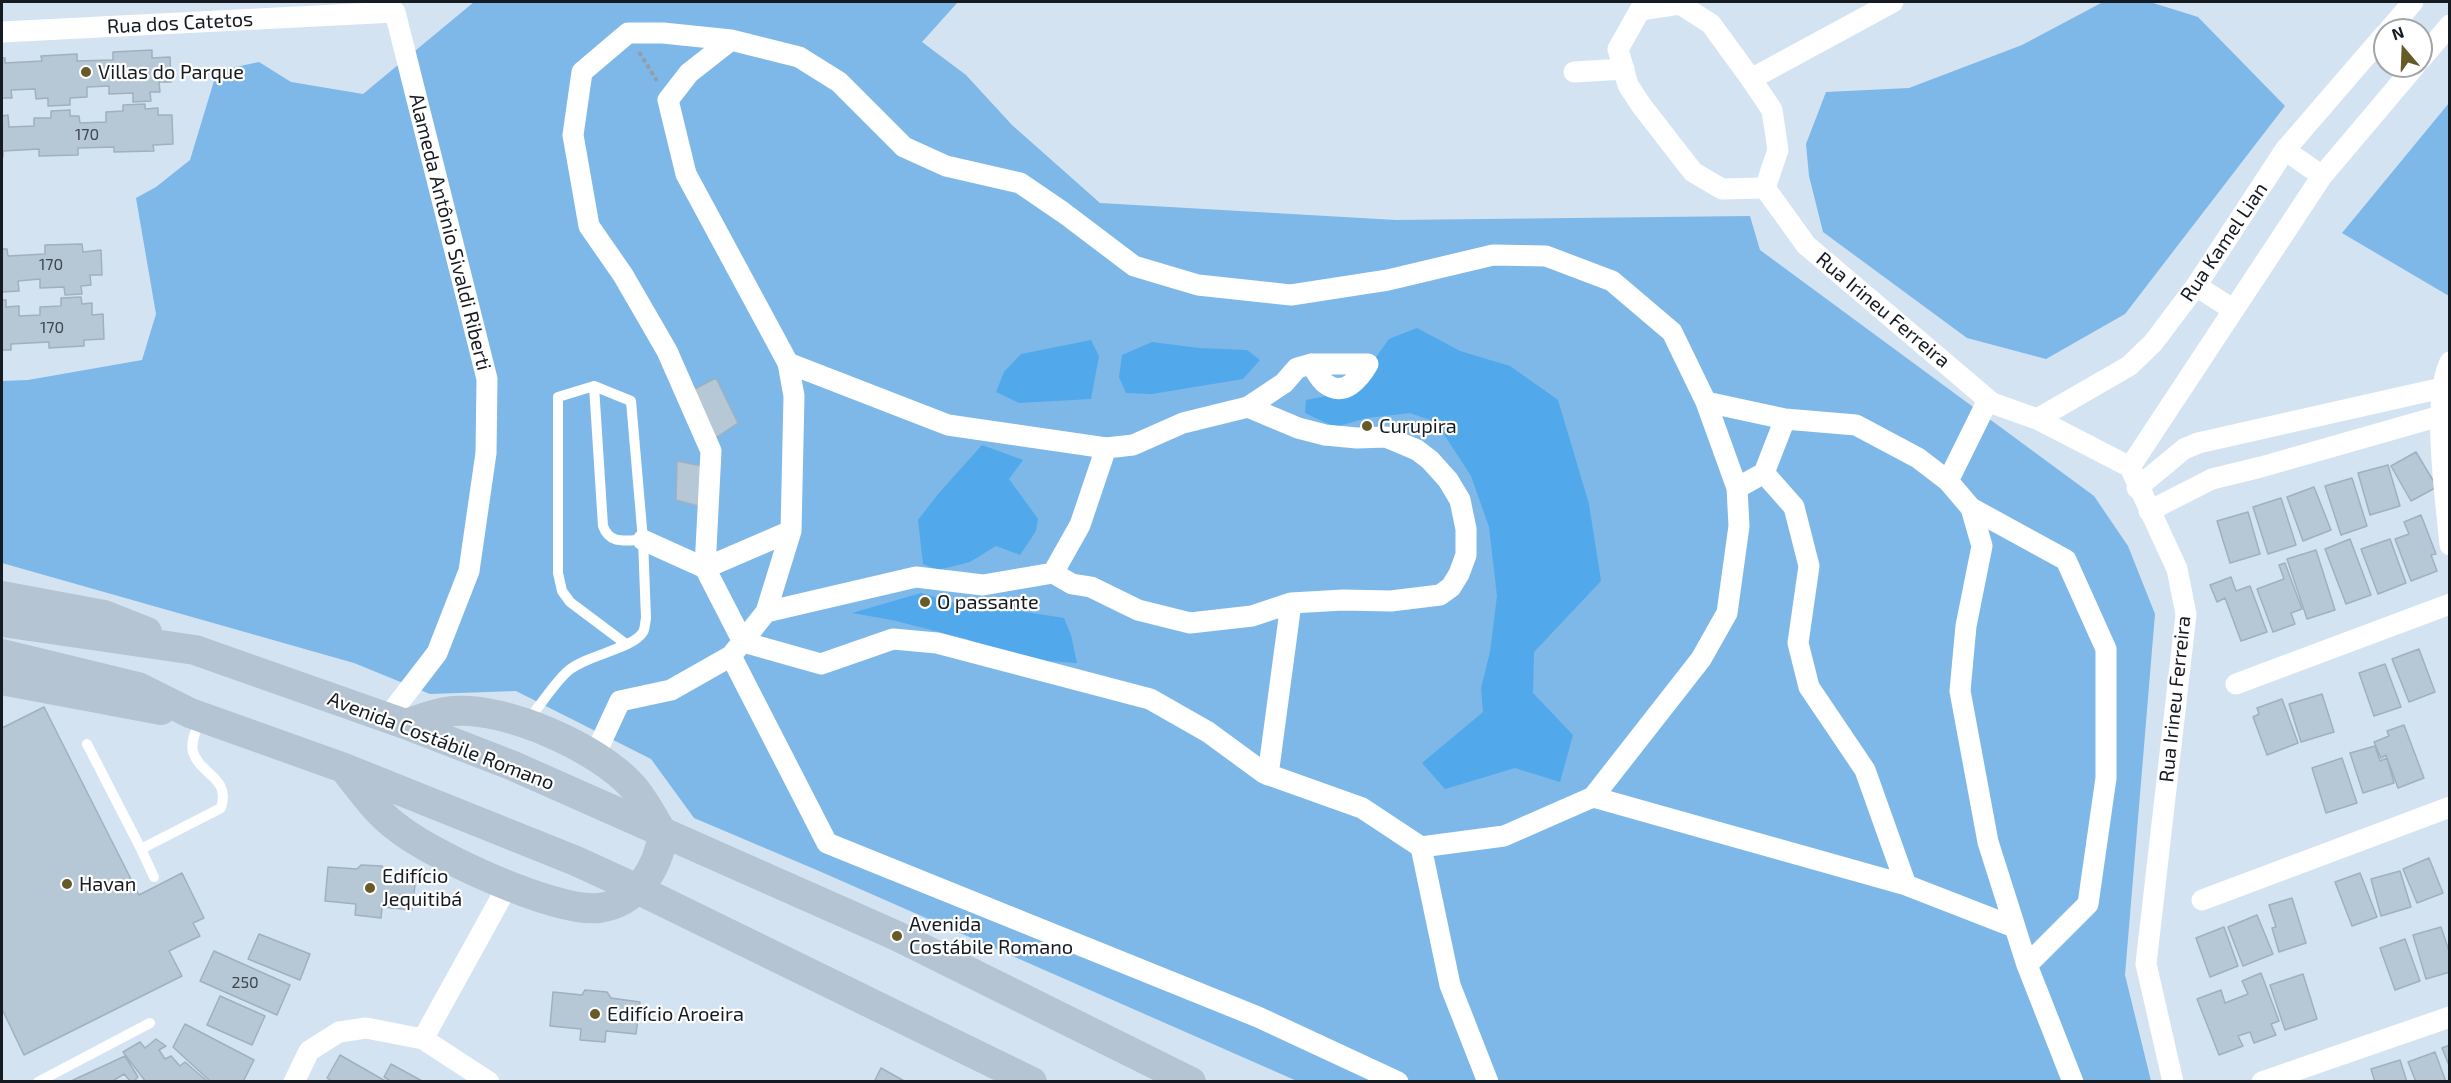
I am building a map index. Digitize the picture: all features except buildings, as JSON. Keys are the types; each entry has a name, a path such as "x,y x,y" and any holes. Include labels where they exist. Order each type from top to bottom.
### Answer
{"main road":[{"path":"2,596 104,615 195,650"},
{"name":"Avenida Costábile Romano","path":"2,622 195,650 396,721 511,765 897,936 1191,1082"},
{"path":"13,656 138,687 196,715 344,768 566,857 638,889 1032,1082"},
{"path":"2,680 146,709 196,715"},
{"path":"344,768 377,809 397,828 430,849 508,885 560,903 598,908 618,902 638,889 657,863 663,834 633,787 594,757 526,723 498,714 453,711 396,721"}],"street":[{"path":"1751,79 1893,2"},
{"path":"2399,18 2413,2"},
{"path":"1680,4 1712,24 1751,79 1772,110 1778,150 1765,188 1722,189 1693,172 1641,105 1628,86 1618,48 1637,6 1680,4"},
{"name":"Rua dos Catetos","path":"2,32 395,12"},
{"name":"Alameda Antônio Sivaldi Riberti","path":"395,12 487,379 486,453 469,571 437,653 396,721"},
{"path":"2433,45 2450,25"},
{"path":"737,649 821,664 892,639 937,643 1150,699 1208,732 1268,775 1362,808 1421,847 1504,836 1593,797 1701,659 1726,613 1738,526 1737,488 1706,402 1672,332 1612,281 1546,256 1493,255 1388,280 1291,295 1198,285 1134,266 1020,183 946,166 904,147 839,82 799,57 731,40 663,33 628,33 582,72 573,135 589,226 623,275 668,351 711,451 705,568 737,649 827,843 1258,1017 1398,1082"},
{"path":"594,757 620,701 671,690 737,649 766,612 791,531 794,396 788,363 686,174 668,100 689,73 731,40"},
{"name":"Rua Kamel Lian","path":"2037,419 2129,366 2153,343 2196,286 2285,150 2373,48"},
{"path":"1574,72 1624,69"},
{"path":"2130,467 2322,176 2405,78"},
{"path":"2285,150 2322,176"},
{"name":"Rua Irineu Ferreira","path":"1765,188 1806,244 1988,400 2037,419 2130,467 2177,569 2186,614 2146,964 2173,1082"},
{"path":"2196,286 2234,310"},
{"path":"2450,362 2443,376 2440,416 2450,545"},
{"path":"788,363 948,424 1106,448 1133,445 1183,423 1248,407 1284,383 1297,368 1311,364"},
{"path":"2138,488 2184,449 2198,443 2442,388"},
{"path":"1948,481 1988,400"},
{"path":"1706,402 1785,419 1856,425 1918,458 1948,481 1971,508 2066,560 2106,649 2106,778 2088,904 2027,965"},
{"path":"766,612 916,578 983,585 1053,573 1072,584 1091,588 1138,610 1190,623 1252,616 1291,603 1343,600 1391,601 1440,595 1451,587 1466,555 1466,529 1460,500 1448,480 1417,450 1386,437 1357,438 1325,435 1298,428 1248,407"},
{"path":"2149,511 2212,479 2440,416"},
{"path":"1737,488 1764,473 1785,419"},
{"path":"2261,467 2269,427"},
{"path":"1053,573 1080,525 1106,448"},
{"path":"1764,473 1794,507 1809,566 1798,643 1809,687 1864,770 1906,885"},
{"path":"1971,508 1982,546 1966,626 1960,691 1988,842 2027,965 2073,1082"},
{"path":"643,540 705,568 791,531"},
{"path":"1268,775 1291,603"},
{"path":"2236,684 2450,604"},
{"path":"1593,797 1906,885 2014,927"},
{"path":"2202,900 2450,807"},
{"path":"1421,847 1450,985 1488,1082"},
{"path":"423,1039 508,885"},
{"path":"2262,1082 2450,1017"},
{"path":"294,1082 309,1051 339,1032 366,1028 423,1039 489,1082"}],"lane":[{"path":"594,386 603,526 606,535 614,540 643,540"},
{"path":"526,723 567,671 582,662 636,640 644,631 643,540 631,401 594,386 558,397 558,573 562,591 570,602 626,644"},
{"path":"141,849 221,808 224,800 219,782 198,762 193,753 196,715"},
{"path":"87,744 154,877"},
{"path":"38,1082 150,1023"}],"path":[{"path":"628,33 668,100"}],"shaded area":[{"path":"474,2 958,2 922,42 966,75 1012,125 1100,203 1396,220 1750,216 1760,250 2094,496 2128,546 2155,614 2125,975 2151,1081 1297,1081 694,818 651,759 516,691 430,694 354,663 2,563 2,381 28,380 142,360 156,314 136,198 156,187 190,160 217,71 259,62 291,82 363,94"},
{"path":"2103,2 2150,2 2198,17 2285,106 2125,314 2046,359 1967,338 1823,232 1809,176 1806,144 1826,92 1909,88 2022,45"},
{"path":"2449,103 2449,296 2342,233"},
{"path":"1417,328 1460,351 1510,366 1558,400 1589,504 1601,581 1534,652 1533,693 1573,735 1560,782 1515,768 1445,789 1422,763 1483,712 1481,688 1490,652 1497,596 1489,527 1471,476 1436,422 1410,413 1367,418 1335,427 1305,413 1306,400 1361,389 1367,370 1389,339"},
{"path":"1091,340 1099,356 1091,399 1019,403 996,392 1004,372 1021,354"},
{"path":"1152,342 1199,348 1247,350 1260,360 1243,379 1152,394 1126,393 1119,377 1122,355"},
{"path":"982,445 1023,460 1009,479 1038,519 1036,531 1020,555 996,546 970,562 938,570 923,564 918,520"},
{"path":"921,593 958,604 1014,602 1019,611 1064,618 1071,635 1077,663 1017,659 967,639 892,620 852,613"}],"place":[{"name":"Villas do Parque","path":"86,72"},
{"name":"Curupira","path":"1367,426"},
{"name":"O passante","path":"925,602"},
{"name":"Havan","path":"67,884"},
{"name":"Edifício Jequitibá","path":"370,888"},
{"name":"Avenida Costábile Romano","path":"897,936"},
{"name":"Edifício Aroeira","path":"595,1014"}]}
